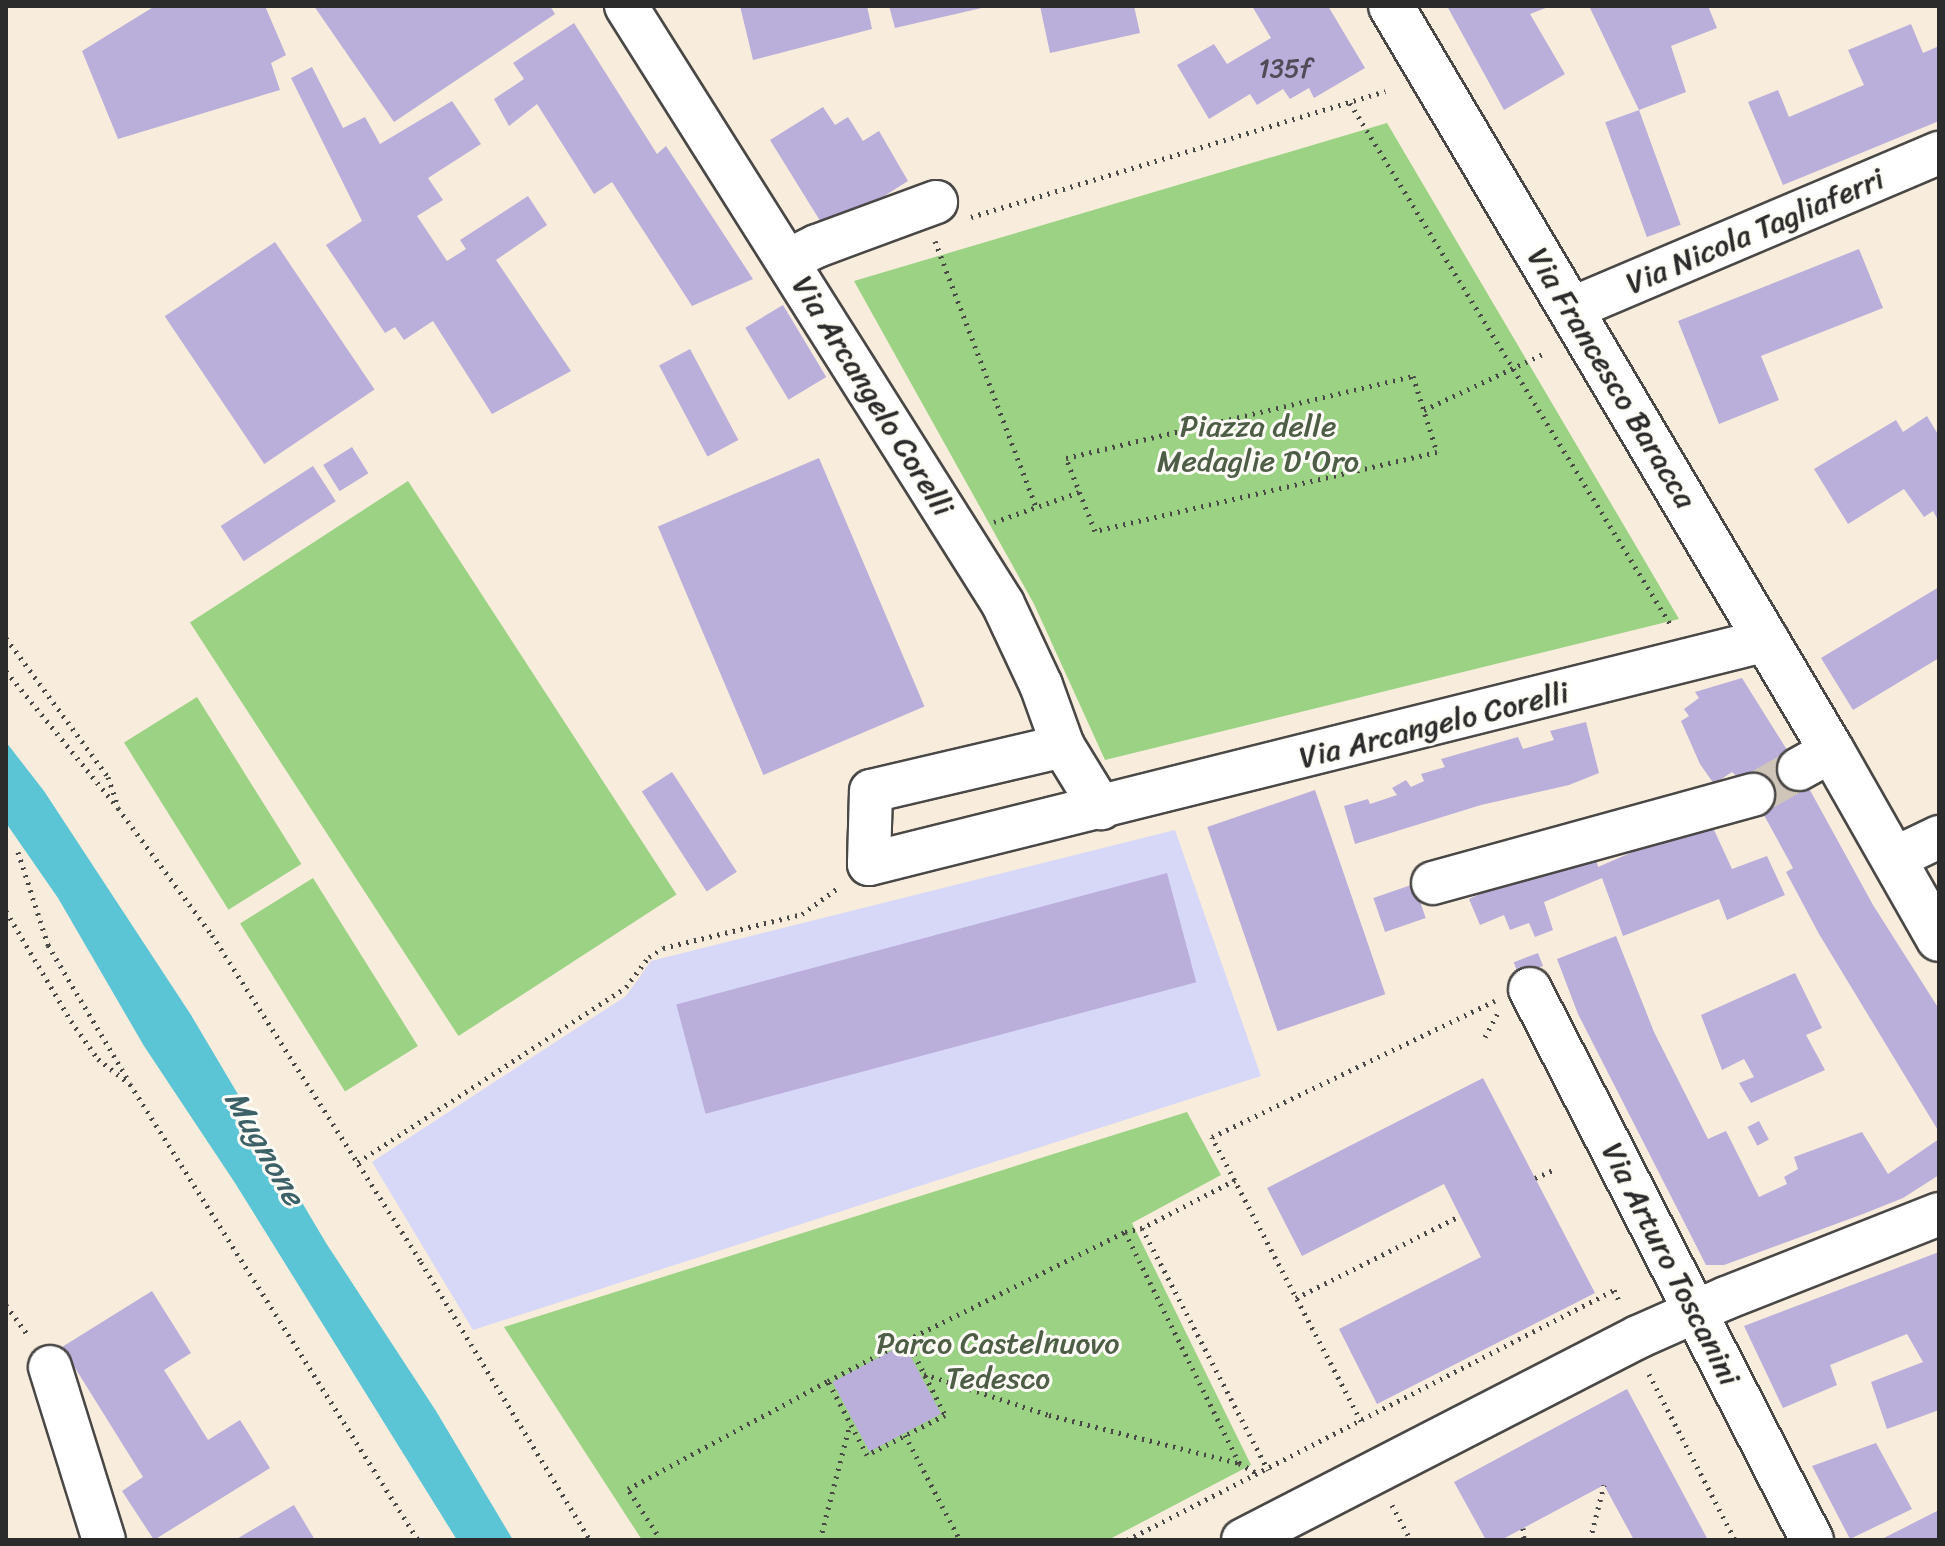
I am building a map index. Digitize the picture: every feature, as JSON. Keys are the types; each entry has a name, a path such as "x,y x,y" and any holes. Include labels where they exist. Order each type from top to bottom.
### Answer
{"main road":[{"name":"Via Francesco Baracca","path":"1391,6 1767,640 1816,760 1893,859 1939,939"}],"street":[{"name":"Via Arcangelo Corelli","path":"626,6 789,260 1003,604 1041,685 1063,746 1101,808"},
{"name":"Via Nicola Tagliaferri","path":"1571,309 1939,153"},
{"name":"Via Arcangelo Corelli","path":"789,260 817,246 942,217"},
{"name":"Via Arcangelo Corelli","path":"869,864 1767,640"},
{"path":"869,864 871,791 1063,746"},
{"path":"1433,883 1753,795"},
{"path":"1893,859 1939,837"},
{"name":"Via Arturo Toscanini","path":"1513,997 1696,1311 1812,1540"},
{"path":"1243,1540 1696,1311 1939,1214"},
{"path":"50,1367 104,1540"}],"path":[{"path":"1036,507 942,217 1385,91"},
{"path":"1350,103 1676,634"},
{"path":"1424,410 1543,354"},
{"path":"1413,376 1437,452 1095,531 1079,492 1066,458 1413,376"},
{"path":"991,523 1079,492"},
{"path":"6,638 108,777 118,808"},
{"path":"6,671 118,808 212,935 358,1162 590,1540"},
{"path":"18,852 48,945 130,1084 418,1540"},
{"path":"358,1162 626,987 649,957 663,948 802,914 869,864"},
{"path":"6,911 71,1021 98,1059 130,1084"},
{"path":"1485,1037 1513,997"},
{"path":"1361,1421 1212,1137 1513,997"},
{"path":"1535,1178 1553,1170"},
{"path":"661,1540 628,1489 907,1340 1235,1180"},
{"path":"1296,1298 1460,1216"},
{"path":"1142,1228 1268,1470"},
{"path":"1125,1232 1239,1463"},
{"path":"1127,1540 1614,1290 1624,1311"},
{"path":"828,1381 867,1455 945,1415 907,1340"},
{"path":"1648,1371 1735,1540"},
{"path":"924,1374 1049,1415 1239,1463 1259,1474"},
{"path":"820,1540 851,1423"},
{"path":"905,1435 960,1540"},
{"path":"1590,1540 1604,1485"},
{"path":"1523,1528 1524,1540"}],"shaded area":[{"path":"1175,830 1261,1076 473,1330 372,1162 626,996 651,961"}],"green space":[{"name":"Piazza delle Medaglie D'Oro","path":"1387,123 1679,619 1105,760 1034,604 854,281"},
{"path":"408,481 677,894 458,1036 190,623"},
{"path":"197,697 301,864 228,910 124,743"},
{"path":"313,878 418,1046 345,1091 240,924"},
{"name":"Parco Castelnuovo Tedesco","path":"1187,1112 1221,1175 1132,1223 1251,1465 1108,1540 642,1540 504,1327"}],"water":[{"name":"Mugnone","path":"6,742 44,791 191,1015 326,1243 436,1411 513,1540 457,1540 235,1183 144,1046 58,898 6,823"}],"building":[{"path":"155,6 265,6 286,55 271,63 280,90 118,139 82,51"},
{"path":"314,6 550,6 555,14 394,122"},
{"path":"740,6 867,6 872,29 753,60"},
{"path":"889,6 986,6 986,7 895,28"},
{"path":"1040,6 1134,6 1140,33 1050,53"},
{"path":"1252,6 1328,6 1365,68 1314,98 1309,88 1290,99 1283,89 1257,105 1250,94 1209,119 1177,65 1214,44 1227,64 1271,38"},
{"path":"1447,6 1551,6 1530,14 1565,74 1504,110"},
{"path":"1589,6 1708,6 1717,28 1671,46 1686,92 1639,110"},
{"path":"574,23 657,154 666,146 753,279 692,306 612,182 594,194 537,104 509,126 494,99 524,79 513,63"},
{"path":"1911,24 1923,53 1939,46 1939,121 1783,185 1748,102 1778,90 1789,117 1864,85 1848,50"},
{"path":"312,67 343,128 365,117 380,144 452,101 481,144 428,178 443,200 417,216 447,261 466,249 460,240 528,196 547,225 496,260 571,371 492,414 433,321 404,340 395,327 385,333 326,245 362,221 291,78"},
{"path":"823,107 835,125 848,117 863,141 879,131 908,181 827,232 770,140"},
{"path":"1639,110 1681,225 1647,237 1605,122"},
{"path":"275,242 375,390 264,464 165,316"},
{"path":"1859,249 1883,308 1761,356 1779,400 1719,424 1678,321"},
{"path":"783,305 826,377 789,400 745,328"},
{"path":"690,349 738,440 707,456 659,365"},
{"path":"1927,416 1939,436 1939,522 1933,511 1924,517 1904,489 1848,524 1814,469 1896,420 1903,432"},
{"path":"352,447 368,473 340,491 323,465"},
{"path":"819,458 924,707 763,775 658,526"},
{"path":"313,466 336,501 244,561 221,526"},
{"path":"1939,587 1939,658 1853,710 1821,658"},
{"path":"1742,678 1794,761 1873,905 1939,1009 1939,1132 1819,934 1786,872 1793,868 1748,786 1732,772 1714,784 1700,764 1681,721 1689,716 1684,709 1699,698 1695,692"},
{"path":"1586,722 1599,773 1569,785 1481,805 1355,844 1344,806 1368,799 1370,804 1397,795 1392,788 1406,780 1411,787 1424,781 1421,774 1445,767 1441,759 1518,737 1523,749 1554,740 1550,731"},
{"path":"672,772 737,872 707,891 642,792"},
{"path":"1315,790 1385,994 1278,1031 1207,827"},
{"path":"1709,819 1732,869 1767,856 1785,895 1727,920 1719,899 1623,936 1602,878 1544,902 1553,930 1535,937 1529,923 1510,930 1504,915 1480,925 1469,899 1532,870 1596,858 1598,867"},
{"path":"1167,873 1196,982 706,1114 676,1004"},
{"path":"1414,884 1426,918 1385,932 1373,898"},
{"path":"1616,936 1654,1032 1708,1139 1726,1131 1759,1197 1787,1184 1784,1177 1798,1169 1794,1157 1862,1132 1888,1174 1939,1139 1939,1175 1903,1198 1863,1214 1724,1265 1706,1265 1578,1014 1557,959"},
{"path":"1538,953 1543,966 1519,975 1514,962"},
{"path":"1795,973 1822,1028 1806,1035 1825,1070 1751,1103 1739,1083 1754,1077 1744,1059 1722,1070 1701,1015"},
{"path":"1483,1078 1595,1293 1377,1404 1339,1329 1481,1257 1444,1184 1302,1256 1267,1188"},
{"path":"1759,1121 1769,1140 1757,1146 1748,1127"},
{"path":"1939,1252 1939,1410 1887,1429 1871,1382 1923,1362 1907,1334 1830,1365 1837,1385 1783,1408 1744,1326"},
{"path":"152,1291 191,1353 164,1370 208,1440 240,1420 270,1468 154,1540 122,1491 143,1477 62,1347"},
{"path":"904,1344 941,1414 870,1452 832,1382"},
{"path":"1627,1389 1708,1540 1634,1540 1604,1485 1501,1540 1486,1540 1454,1482"},
{"path":"1876,1443 1912,1509 1850,1539 1812,1466"},
{"path":"294,1505 315,1540 235,1540"},
{"path":"1939,1510 1939,1540 1880,1540"}],"tunnel":[{"path":"1753,795 1799,769"}]}
